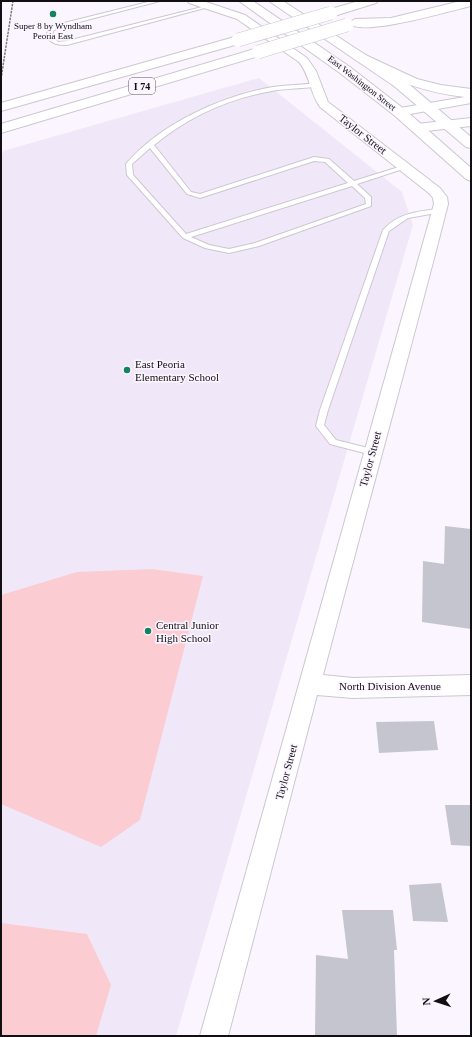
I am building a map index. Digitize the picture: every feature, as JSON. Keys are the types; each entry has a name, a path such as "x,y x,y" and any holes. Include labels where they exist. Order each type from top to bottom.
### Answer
{"main road":[{"name":"East Washington Street","path":"245,1 319,50 399,112 471,176"},
{"name":"East Washington Street","path":"275,1 399,83 471,144"},
{"name":"I 74","path":"1,107 370,1"},
{"name":"I 74","path":"1,129 428,1"},
{"path":"351,24 391,22 471,2"},
{"path":"359,56 385,71 415,83 442,90 471,93"},
{"path":"399,112 471,100"},
{"path":"417,128 471,122"}],"street":[{"name":"Taylor Street","path":"201,4 241,17 293,52 310,67 318,96 324,104 440,197 440,211 372,452 214,1036"},
{"name":"North Division Avenue","path":"310,684 353,688 471,685"}],"lane":[{"path":"158,1 58,26 51,30 49,36 58,44 67,43 201,4"},
{"path":"150,144 189,193 200,196 314,159 327,160 368,196 369,205 257,245 229,251 207,248 185,237 130,175 129,164 150,144 198,112 232,100 273,89 316,85"},
{"path":"185,237 404,167"},
{"path":"372,452 333,442 320,426 324,410 386,230 399,218 440,211"}],"path":[{"path":"1,79 13,1"}],"shaded area":[{"name":"Central Junior High School","path":"259,78 402,192 413,225 176,1036 1,1036 1,160 3,151"},
{"path":"152,569 203,576 140,820 101,847 1,804 1,595 77,572"},
{"path":"1,923 87,934 111,985 96,1036 1,1036"}],"building":[{"path":"445,526 471,529 471,629 422,622 423,561 444,564"},
{"path":"434,721 438,750 379,753 376,722"},
{"path":"445,805 471,805 471,846 451,845"},
{"path":"441,883 448,922 413,921 409,885"},
{"path":"342,910 393,910 397,950 394,950 397,1036 315,1036 316,955 348,959"}],"place":[{"name":"Super 8 by Wyndham Peoria East","path":"53,14"},
{"name":"East Peoria Elementary School","path":"127,370"},
{"name":"Central Junior High School","path":"148,631"}]}
